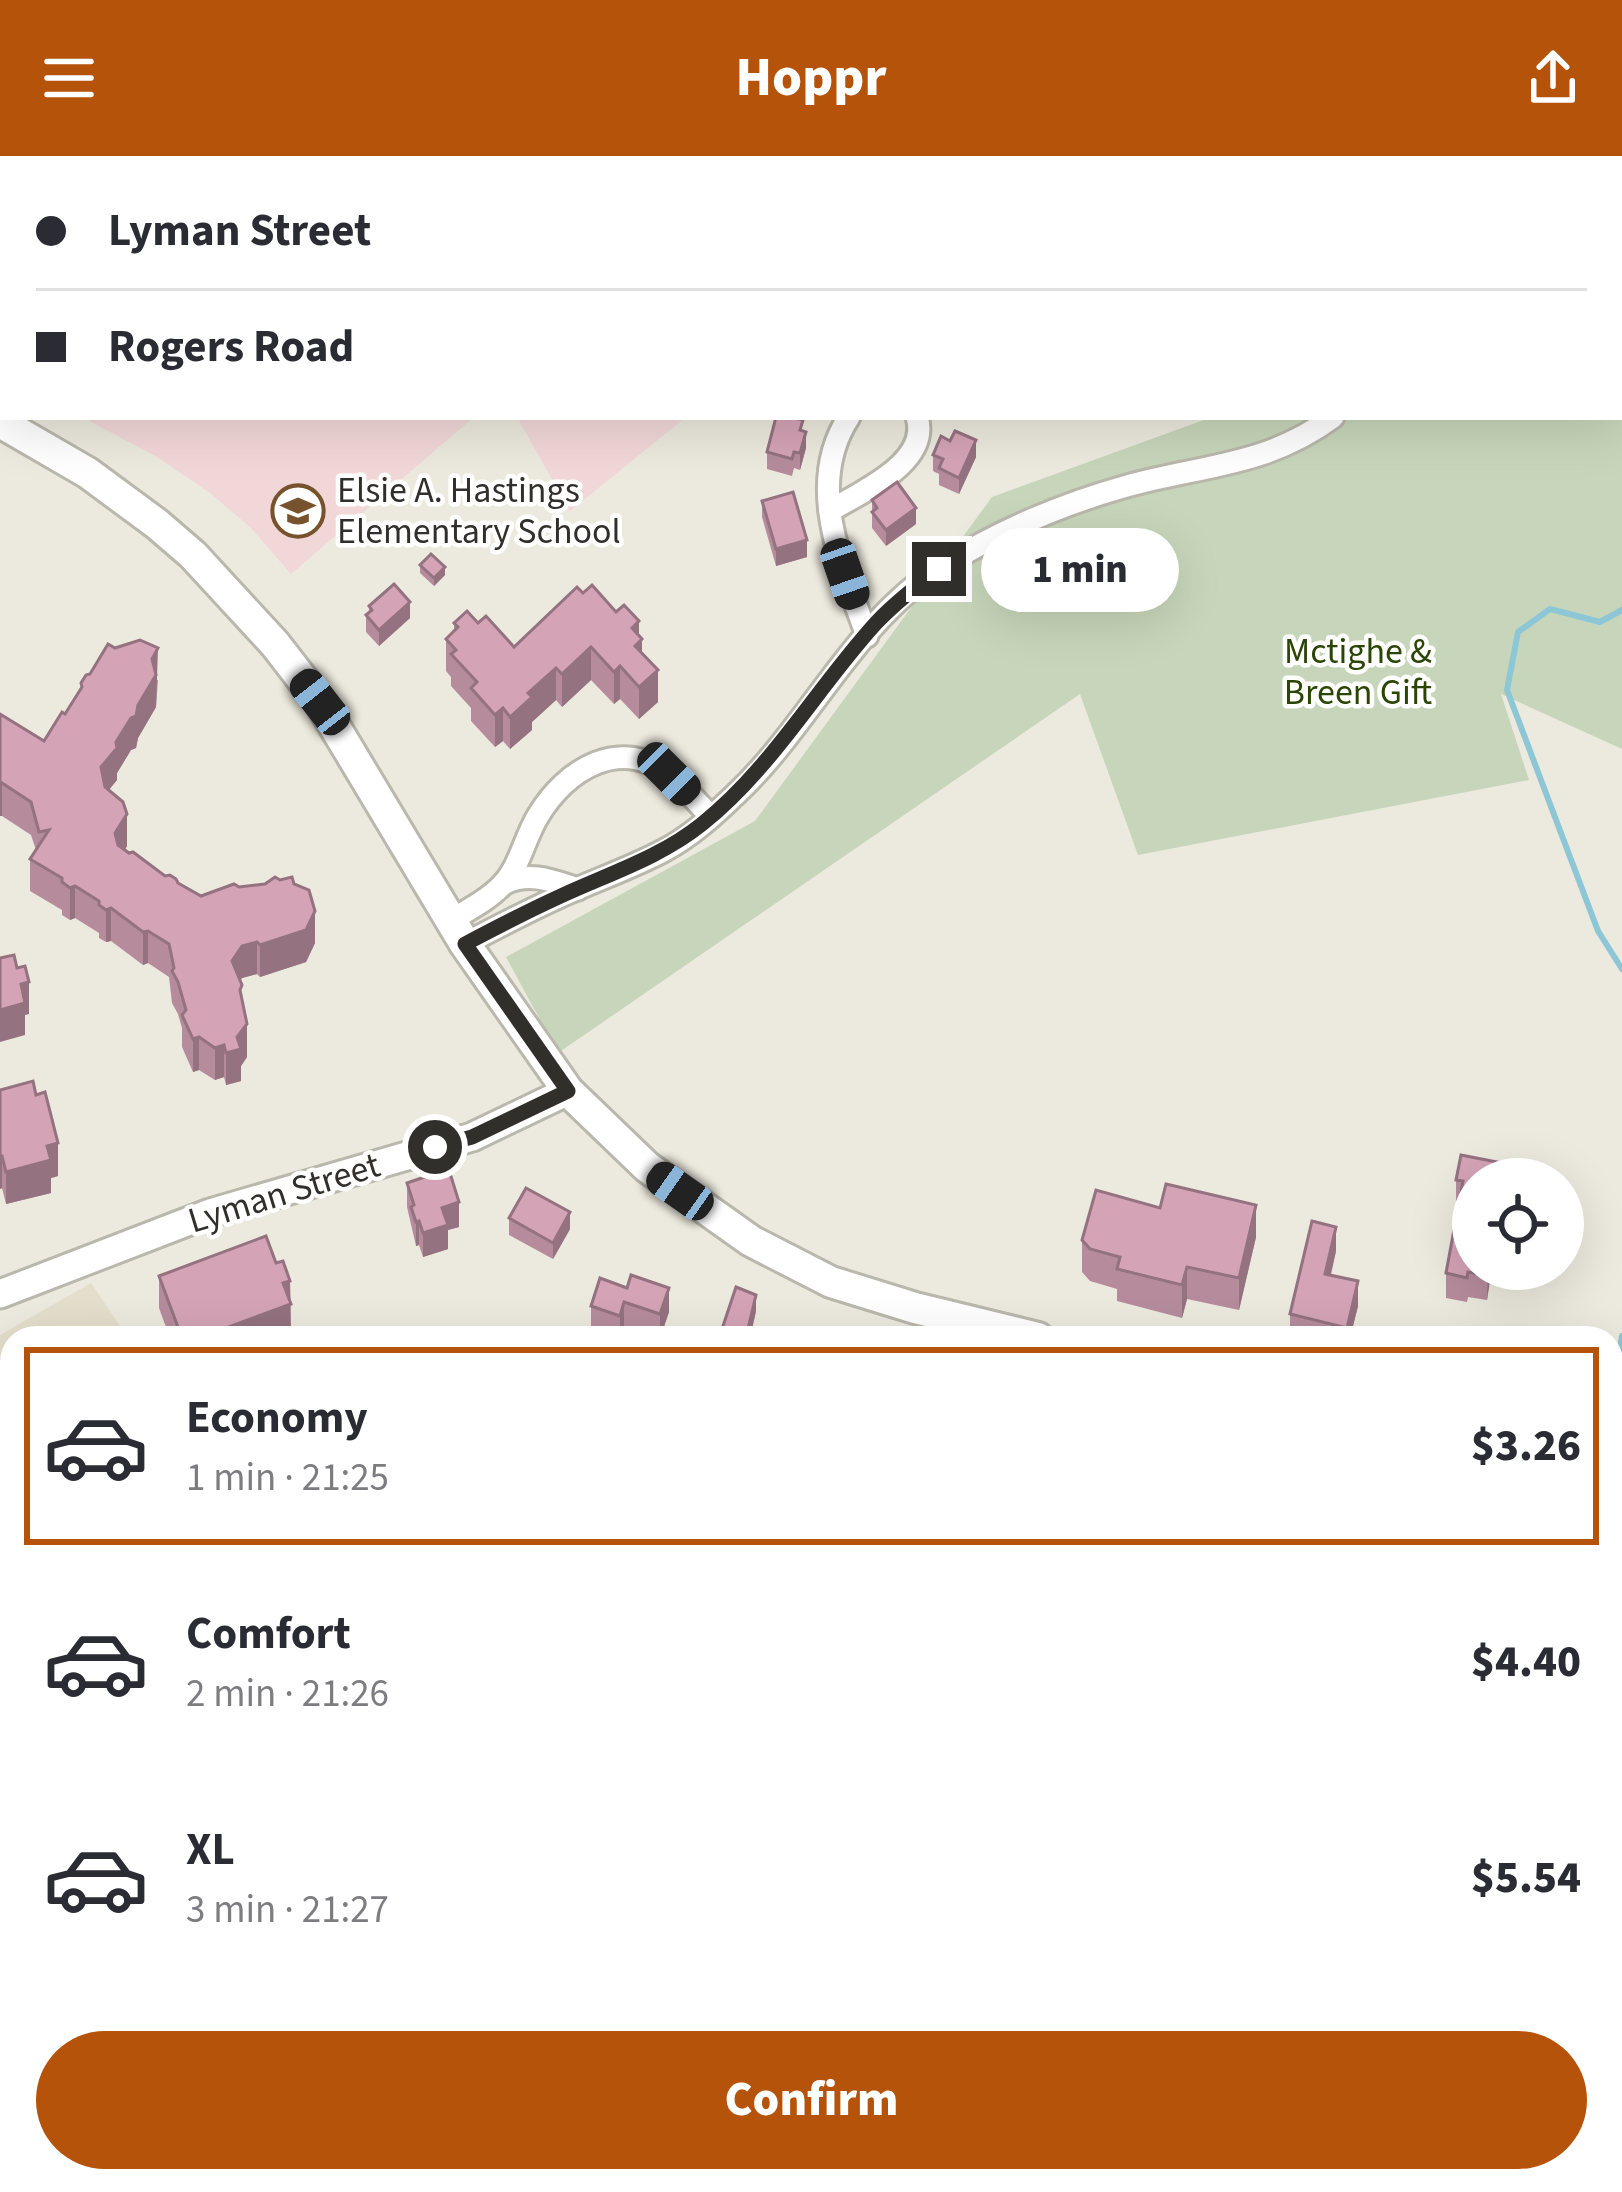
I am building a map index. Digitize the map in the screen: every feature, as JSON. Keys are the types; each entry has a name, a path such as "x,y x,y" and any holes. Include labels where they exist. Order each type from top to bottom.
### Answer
{"main road":[{"path":"0,422 128,502 194,555 245,610 320,702 457,933 568,1091 647,1167 751,1241 831,1282 989,1326"}],"street":[{"path":"847,420 828,469 830,511 835,543 866,636"},
{"path":"830,511 910,457 920,428 918,420"},
{"path":"457,933 578,889 666,849 711,817 782,745 866,636 939,569 1008,529 1086,498 1261,456 1290,445 1328,420"},
{"path":"505,883 537,817 561,784 596,762 649,764 669,774 711,817"},
{"path":"457,933 489,896 515,878 532,876 578,889"},
{"name":"Lyman Street","path":"0,1294 210,1213 472,1137 568,1091"}],"shaded area":[{"name":"Elsie A. Hastings Elementary School","path":"88,420 471,420 291,574 251,528 157,457"},
{"name":"Elsie A. Hastings Elementary School","path":"519,420 682,420 570,511"},
{"path":"91,1283 120,1326 16,1326"}],"green space":[{"name":"Mctighe & Breen Gift","path":"1204,420 1622,420 1622,749 1501,694 1529,780 1138,855 1080,694 558,1053 506,957 755,821 992,497"}],"building":[{"path":"775,420 803,420 800,430 806,432 800,453 794,452 792,459 767,452"},
{"path":"955,431 976,440 959,478 939,468 943,459 933,455 941,436 950,441"},
{"path":"897,482 916,508 886,530 872,512 877,508 872,500"},
{"path":"793,492 807,540 776,549 762,501"},
{"path":"431,554 445,567 434,578 420,565"},
{"path":"394,584 410,602 379,630 366,615 372,610 369,606"},
{"path":"592,585 616,612 624,605 639,621 632,628 642,639 635,646 658,670 639,687 620,666 614,672 591,647 562,674 556,668 510,717 503,708 495,715 471,688 477,682 451,654 456,650 446,639 458,627 454,623 467,611 478,623 486,616 514,647 577,587 583,593"},
{"path":"140,640 158,648 152,659 156,675 136,716 116,742 117,748 101,767 105,787 123,802 127,814 115,833 118,845 201,896 234,884 265,884 275,877 292,877 294,884 309,890 315,911 306,930 242,946 232,961 242,985 247,1024 237,1037 241,1049 226,1053 224,1045 215,1048 199,1037 193,1039 182,1015 186,1010 172,971 169,944 111,908 106,910 75,886 70,888 30,859 49,830 39,832 31,802 0,784 0,714 44,741 108,644 115,648"},
{"path":"14,955 17,968 25,966 29,982 21,984 25,1003 0,1010 0,958"},
{"path":"33,1081 36,1095 45,1092 58,1143 47,1146 51,1160 6,1172 0,1156 0,1090"},
{"path":"436,1173 437,1177 450,1173 459,1202 442,1208 448,1225 423,1233 407,1183"},
{"path":"1166,1184 1256,1205 1239,1278 1187,1267 1182,1285 1117,1269 1120,1257 1090,1249 1082,1240 1096,1190 1160,1208"},
{"path":"526,1188 570,1212 553,1243 509,1218"},
{"path":"1312,1221 1336,1227 1325,1274 1358,1281 1347,1326 1290,1314"},
{"path":"266,1236 276,1263 283,1261 290,1281 283,1283 291,1304 231,1326 178,1326 159,1276"},
{"path":"1452,1241 1452,1274 1446,1273"},
{"path":"631,1275 669,1288 660,1314 624,1302 620,1316 591,1306 600,1278 627,1288"},
{"path":"736,1287 756,1295 749,1326 723,1326"}],"waterway":[{"path":"1622,610 1600,622 1550,609 1518,632 1507,690 1598,931 1622,969"}],"place":[{"name":"Elsie A. Hastings Elementary School","path":"298,511"}],"route":[{"path":"435,1147 472,1137 568,1091 465,944 666,849 698,827 782,745 876,624 939,569"}]}
